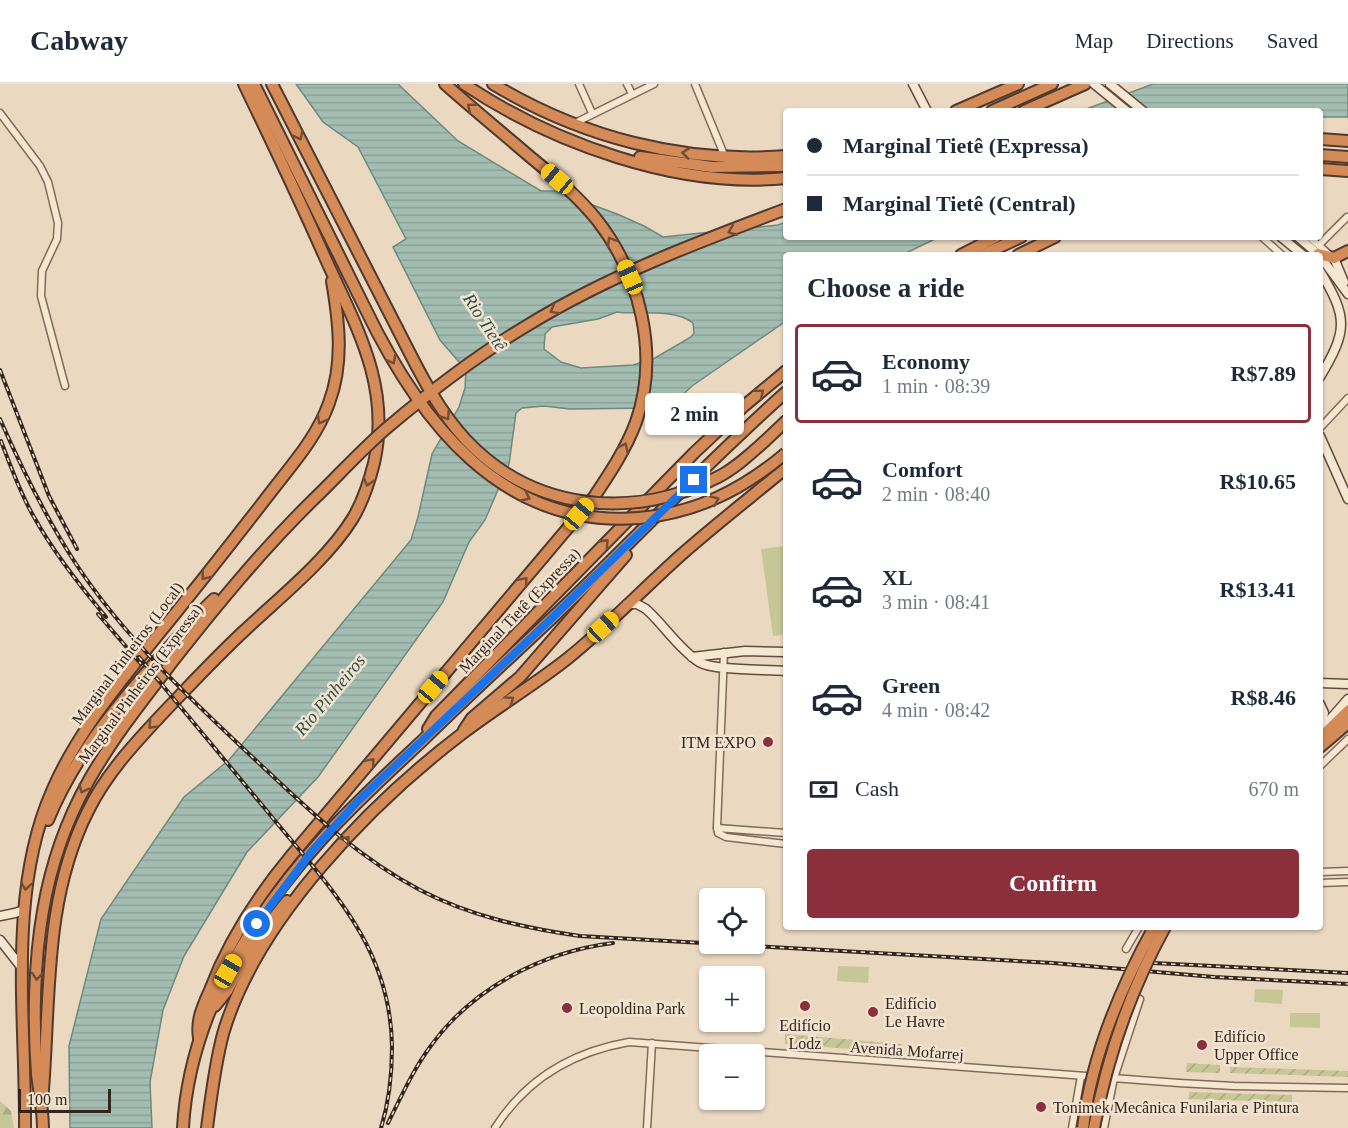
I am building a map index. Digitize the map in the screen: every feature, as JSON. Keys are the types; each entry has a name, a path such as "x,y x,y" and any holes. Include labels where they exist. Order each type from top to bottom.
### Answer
{"highway":[{"path":"42,1102 47,1050 49,965 54,923 68,859 89,809 101,787 124,756 150,727 214,658 297,582 342,534 363,500 376,453 380,425 378,396 367,351 244,84"},
{"path":"254,84 365,308 409,388 449,439 498,482 537,503 595,518 661,516 694,508 728,494 752,480 783,455"},
{"path":"272,84 437,401 463,436 487,459 518,481 543,491 595,504 622,505 658,500 680,494 735,467 783,423"},
{"path":"183,1128 190,1081 200,1038 199,1016 232,940 271,880 594,497 618,459 636,422 642,400 646,359 645,338 635,290 613,242 576,197 445,84"},
{"path":"464,84 547,131 628,161 740,180 783,178"},
{"path":"493,84 526,103 573,124 640,144 725,157 783,156"},
{"path":"963,108 1018,84"},
{"path":"999,108 1052,84"},
{"path":"1031,108 1083,85"},
{"path":"1323,139 1348,141"},
{"path":"598,149 712,167 783,166"},
{"path":"1323,155 1348,157"},
{"path":"1323,169 1348,171"},
{"name":"Marginal Pinheiros (Expressa)","path":"43,1128 36,1054 39,946 47,887 66,826 85,786 104,754 229,590 279,534 387,428 477,359 528,325 602,285 783,210"},
{"path":"1024,252 1049,240"},
{"path":"969,252 1000,241"},
{"path":"986,252 1000,241"},
{"path":"1323,254 1334,258 1348,251"},
{"name":"Marginal Pinheiros (Local)","path":"25,1128 22,1033 24,910 27,879 42,816 52,790 85,732 110,696 306,445 321,421 335,383 339,358 338,319 329,266"},
{"name":"Marginal Tietê (Expressa)","path":"200,1038 209,1011 224,979 249,935 312,851 357,802 423,740 436,716 613,534 724,424 783,375"},
{"path":"423,740 783,395"},
{"path":"463,733 472,718 520,677 651,527 718,465 722,453"},
{"path":"207,1128 217,1062 235,1002 272,933 340,845 408,779 463,733 566,659 702,537 783,470"},
{"path":"33,850 41,838 70,771 108,717 198,616 216,598 229,590"},
{"path":"1323,735 1348,711"},
{"path":"1323,744 1348,723"},
{"path":"209,1011 222,999 255,941 275,915 298,889 308,884"},
{"path":"1083,1128 1096,1066 1113,1013 1152,930"},
{"path":"1094,1128 1105,1074 1124,1013 1164,930"}],"street":[{"path":"579,84 592,113"},
{"path":"627,84 632,94"},
{"path":"573,124 654,84"},
{"path":"695,84 725,157"},
{"path":"913,84 925,108"},
{"path":"1094,84 1123,108"},
{"path":"1110,84 1139,108"},
{"path":"0,113 40,166 48,182 58,223 57,239 42,272 41,296 64,386"},
{"path":"1302,240 1319,252 1345,216"},
{"path":"1265,240 1279,252"},
{"path":"1285,240 1299,252"},
{"path":"1323,258 1347,293"},
{"path":"1334,258 1344,279 1347,293"},
{"path":"1323,275 1340,299 1346,315 1346,335 1323,372"},
{"path":"1323,281 1330,283"},
{"path":"1323,425 1348,398"},
{"path":"1323,443 1348,497"},
{"path":"644,588 644,599 653,615"},
{"path":"627,604 641,606 653,615 692,657 707,666 783,671"},
{"path":"745,651 742,662 748,668"},
{"path":"692,657 724,652 783,652"},
{"path":"724,652 718,834 783,844"},
{"path":"1323,683 1348,684"},
{"path":"1323,727 1348,699"},
{"path":"1323,763 1348,740"},
{"path":"717,828 783,833"},
{"path":"1323,872 1348,871"},
{"path":"1323,883 1348,882"},
{"path":"0,916 24,910"},
{"path":"1126,949 1137,930"},
{"path":"0,940 23,969"},
{"path":"1104,1128 1114,1078 1140,999"},
{"name":"Avenida Mofarrej","path":"495,1128 514,1101 540,1079 571,1059 587,1052 629,1042 1234,1086 1348,1088"},
{"path":"647,1128 652,1043"},
{"path":"1072,1128 1081,1076"},
{"path":"1075,1111 1090,1109 1106,1116"}],"green space":[{"path":"783,546 783,634 773,636 761,549"},
{"path":"838,966 869,967 868,983 837,981"},
{"path":"1255,989 1283,990 1282,1004 1254,1002"},
{"path":"1290,1013 1320,1013 1320,1028 1290,1027"},
{"path":"785,1034 902,1044 901,1053 785,1044"},
{"path":"1187,1063 1220,1065 1220,1073 1186,1072"},
{"path":"1230,1067 1348,1071 1348,1077 1230,1073"},
{"path":"1189,1092 1292,1095 1292,1102 1188,1099"},
{"path":"0,1101 11,1111 14,1128 0,1128"}],"water":[{"path":"296,84 398,84 458,141 541,191 555,191 617,214 663,237 783,223 783,240 933,240 908,252 783,252 783,323 692,386 673,404 652,408 570,409 544,406 522,408 516,413 509,464 485,520 469,542 443,602 318,777 247,852 184,956 163,1010 150,1082 152,1128 70,1128 69,1046 101,919 184,797 229,760 411,540 432,454 459,407 465,388 466,370 440,340 393,247 406,239 358,147 323,122","holes":["617,312 656,313 685,318 693,323 694,333 655,358 633,365 581,368 561,362 544,349 545,334 552,327 598,319"]},
{"path":"1153,84 1348,84 1348,117 1323,117 1323,108 1089,108"}],"railway":[{"path":"0,370 49,496 77,549"},
{"path":"0,419 35,493 76,564 117,619 164,671 213,720 337,834 398,877 458,907 498,920 580,936 1053,963 1214,977 1348,984"},
{"path":"1,441 20,489 42,530 68,569 106,617"},
{"path":"98,614 141,664"},
{"path":"139,657 333,891 352,918 368,947 389,1011 392,1047 389,1088 381,1128"},
{"path":"388,1123 430,1047 466,1007 511,976 535,964 560,955 613,943"},
{"path":"1153,963 1348,973"}],"place":[{"name":"ITM EXPO","path":"768,742"},
{"name":"Edifício Lodz","path":"805,1006"},
{"name":"Leopoldina Park","path":"567,1008"},
{"name":"Edifício Le Havre","path":"873,1012"},
{"name":"Edifício Upper Office","path":"1202,1045"},
{"name":"Tonimek Mecânica Funilaria e Pintura","path":"1041,1107"}],"route":[{"path":"257,924 312,851 357,802 694,480"}],"water label":[{"name":"Rio Tietê","path":"485,322"},
{"name":"Rio Pinheiros","path":"330,695"}]}
